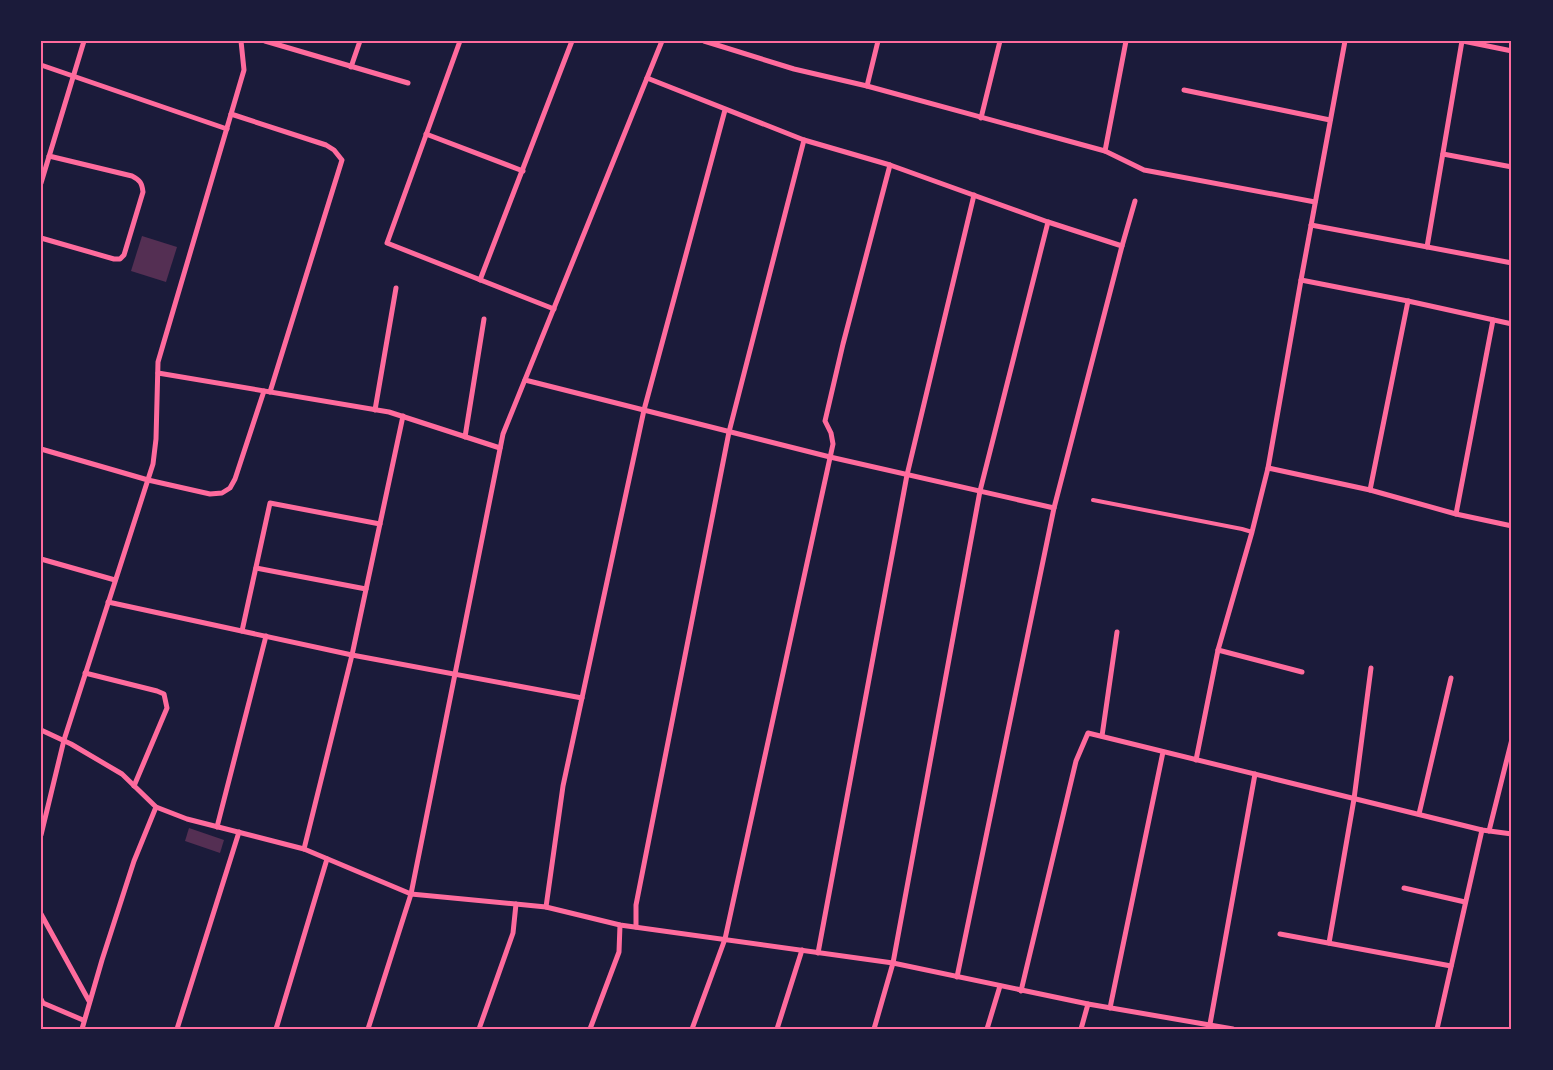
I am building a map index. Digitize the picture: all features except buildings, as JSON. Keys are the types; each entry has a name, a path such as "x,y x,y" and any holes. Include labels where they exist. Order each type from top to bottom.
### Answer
{"street":[{"path":"41,183 84,41"},
{"path":"41,835 64,740 153,464 156,439 158,362 244,70 241,41"},
{"path":"265,41 408,84"},
{"path":"351,67 360,41"},
{"path":"460,41 386,243 554,309"},
{"path":"480,280 572,41"},
{"path":"368,1029 411,894 503,434 662,41"},
{"path":"704,41 794,69 867,86 1105,151 1144,170 1315,202"},
{"path":"867,86 878,41"},
{"path":"981,118 1000,41"},
{"path":"1105,151 1126,41"},
{"path":"1196,760 1218,650 1252,532 1268,468 1345,41"},
{"path":"1427,247 1463,41 1512,51"},
{"path":"41,65 226,129"},
{"path":"647,78 804,140 890,166 1122,246"},
{"path":"1184,90 1330,120"},
{"path":"546,907 563,786 644,410 725,110"},
{"path":"41,448 148,480 210,494 222,493 230,488 267,392 342,160 334,150 326,145 231,114"},
{"path":"426,134 523,171"},
{"path":"636,927 636,905 729,432 804,140"},
{"path":"1443,154 1512,167"},
{"path":"41,160 48,159 132,176 142,184 143,192 124,255 120,259 114,259 41,238"},
{"path":"692,1029 725,939 833,444 831,433 825,421 843,344 890,166"},
{"path":"818,952 907,474 974,195"},
{"path":"957,977 1054,508 1135,201"},
{"path":"874,1029 893,963 980,491 1048,222"},
{"path":"1311,225 1512,263"},
{"path":"1301,280 1512,324"},
{"path":"375,410 396,288"},
{"path":"1370,490 1408,301"},
{"path":"465,437 484,319"},
{"path":"1456,514 1493,320"},
{"path":"158,373 375,410 402,416 500,448"},
{"path":"525,380 830,457 1054,508"},
{"path":"304,850 352,655 402,416"},
{"path":"1268,468 1370,490 1456,514 1512,526"},
{"path":"242,631 270,503 380,524"},
{"path":"41,559 115,580"},
{"path":"256,568 366,589"},
{"path":"108,602 352,655 582,698"},
{"path":"1102,736 1117,632"},
{"path":"217,827 266,636"},
{"path":"1218,650 1302,672"},
{"path":"1329,943 1354,798 1371,668"},
{"path":"85,673 157,690 164,694 167,708 134,786"},
{"path":"1419,814 1451,678"},
{"path":"41,730 64,740 122,774 156,807 187,819 304,850 411,894 546,907 620,925 893,963 1088,1004 1229,1028"},
{"path":"1021,990 1076,761 1088,733 1482,830 1512,834"},
{"path":"1489,831 1512,739"},
{"path":"1110,1008 1163,752"},
{"path":"1210,1024 1255,774"},
{"path":"82,1029 89,1000 134,861 156,807"},
{"path":"1437,1029 1482,830"},
{"path":"177,1029 239,832"},
{"path":"276,1029 327,859"},
{"path":"1404,888 1465,902"},
{"path":"478,1029 513,934 516,904"},
{"path":"41,914 89,1000"},
{"path":"590,1029 618,952 620,925"},
{"path":"1280,934 1450,966"},
{"path":"777,1029 802,950"},
{"path":"987,1029 1000,986"},
{"path":"42,1002 83,1020"},
{"path":"1081,1029 1088,1004"}],"lane":[{"path":"1093,500 1252,532"}]}
